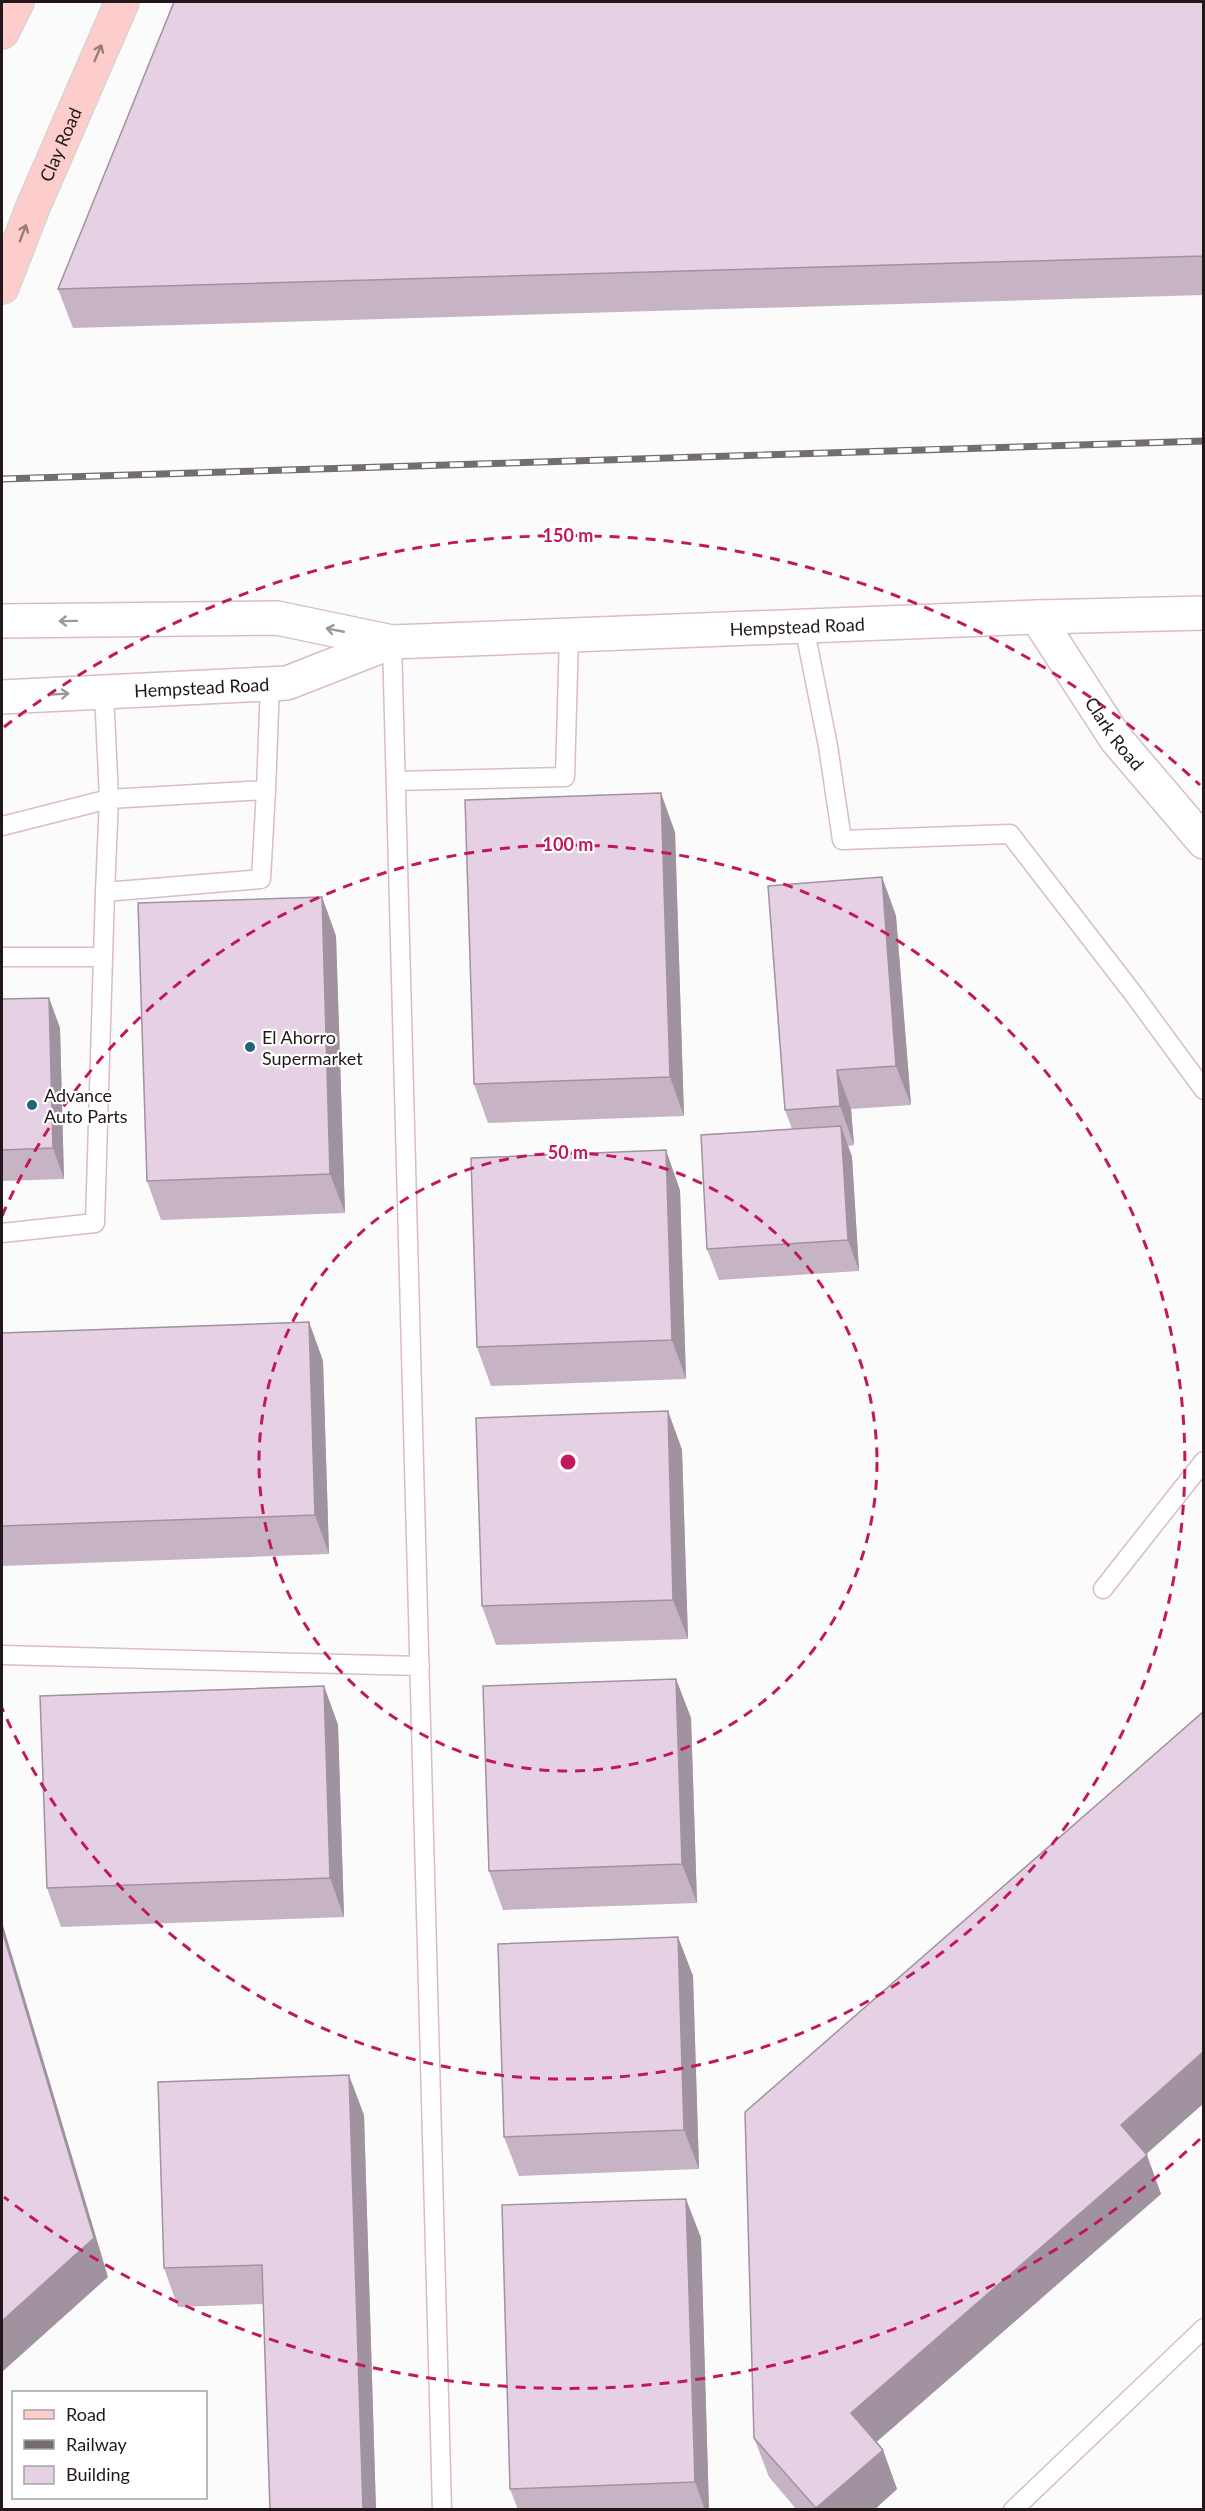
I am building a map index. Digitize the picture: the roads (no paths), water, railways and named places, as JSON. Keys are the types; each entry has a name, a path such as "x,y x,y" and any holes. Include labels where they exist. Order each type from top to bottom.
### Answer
{"main road":[{"path":"2,32 17,2"},
{"name":"Clay Road","path":"2,287 37,196 122,2"},
{"name":"Hempstead Road","path":"2,621 277,618 392,642 1037,617 1203,613"},
{"name":"Clark Road","path":"1037,617 1116,739 1203,842"},
{"name":"Hempstead Road","path":"2,697 286,683 392,642"}],"lane":[{"path":"804,626 828,746 842,840 1010,834 1132,992 1203,1090"},
{"path":"396,781 565,777 569,635"},
{"path":"392,642 442,2510"},
{"path":"105,892 261,879 270,684"},
{"path":"2,1233 95,1223 109,799 104,692"},
{"path":"2,826 109,799 266,790"},
{"path":"2,957 102,957"},
{"path":"1103,1588 1203,1461"},
{"path":"2,1655 420,1666"},
{"path":"1013,2510 1203,2328"}],"railway":[{"path":"2,479 1204,441"}],"place":[{"name":"El Ahorro Supermarket","path":"250,1047"},
{"name":"Advance Auto Parts","path":"32,1105"}]}
